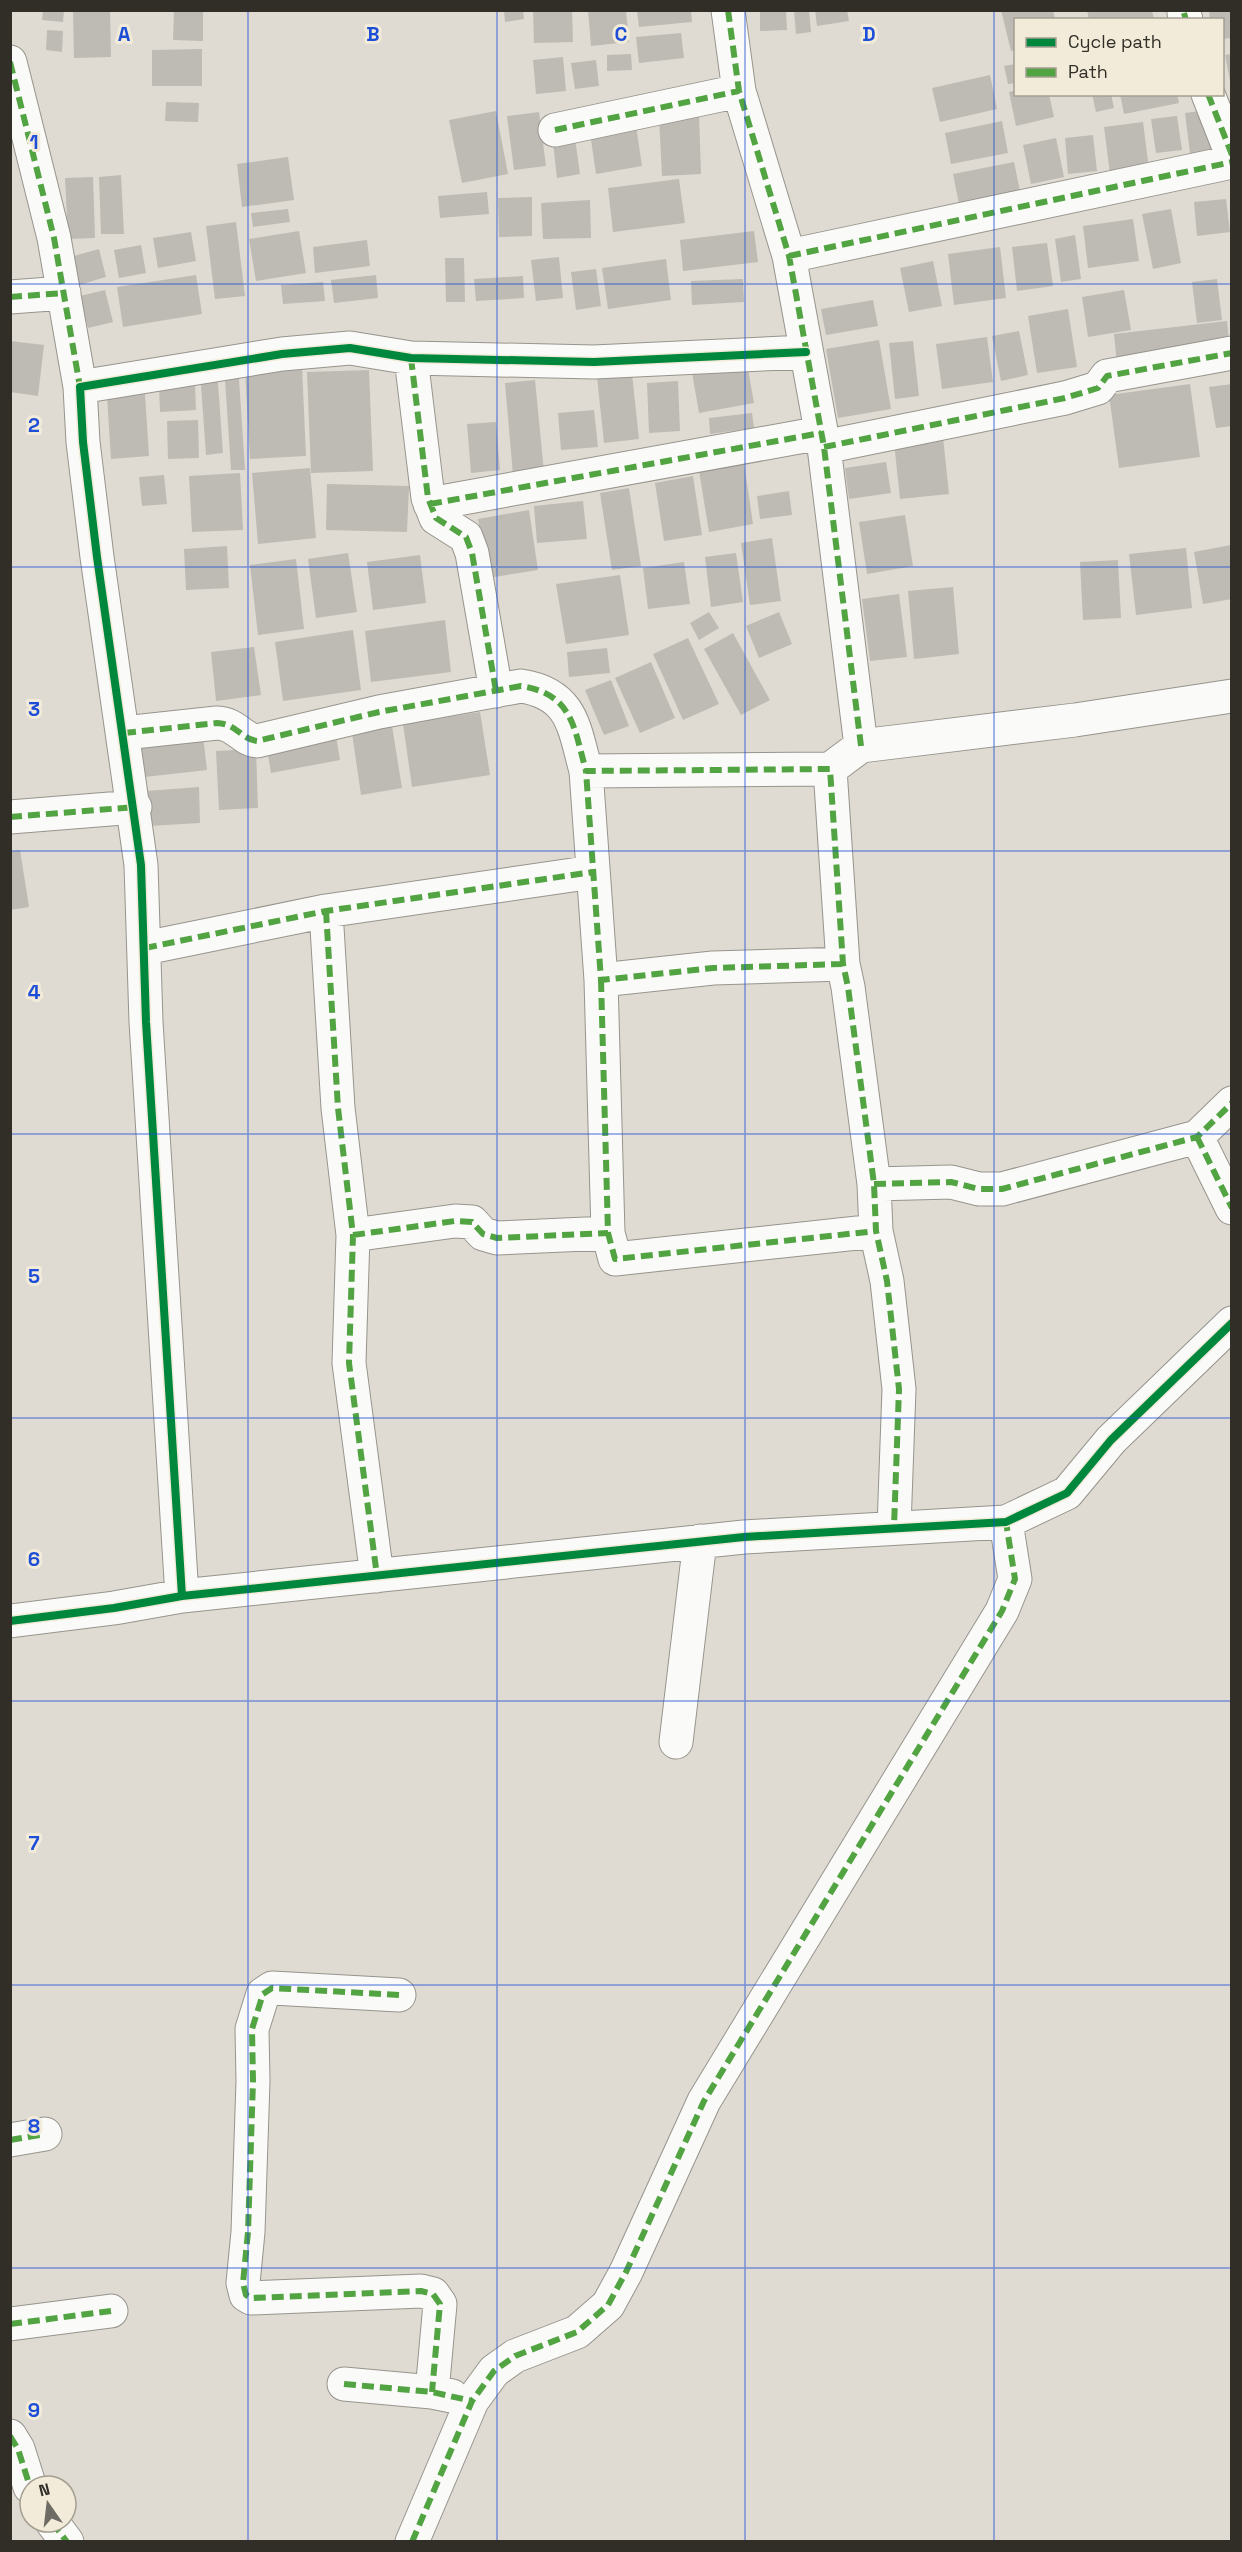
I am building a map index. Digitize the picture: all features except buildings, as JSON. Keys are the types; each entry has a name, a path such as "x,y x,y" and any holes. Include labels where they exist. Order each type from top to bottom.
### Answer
{"street":[{"path":"728,10 739,91 789,256 823,440 861,746"},
{"path":"10,62 54,238 80,387 83,442 97,557 135,807 141,865 146,1022 182,1596"},
{"path":"555,130 739,91"},
{"path":"1209,96 1232,155"},
{"path":"789,256 1232,162"},
{"path":"10,297 64,293"},
{"path":"80,387 294,352 350,348 411,358 594,362 806,352"},
{"path":"430,504 1065,398 1098,388 1107,376 1232,353"},
{"path":"411,358 430,504 436,518 466,537 472,553 496,691"},
{"path":"124,734 228,724 249,740 257,741 379,712 521,686 539,689 555,699 570,715 586,771 601,980 608,1233 615,1258 876,1231"},
{"path":"586,771 830,769 861,746 1076,720 1232,696"},
{"path":"830,769 843,963 874,1184 876,1231 886,1281 899,1389 894,1527"},
{"path":"10,818 135,807"},
{"path":"145,948 326,910 593,872"},
{"path":"326,910 338,1108 353,1235 349,1363 377,1576"},
{"path":"601,980 713,968 843,963"},
{"path":"874,1184 951,1182 979,1189 1002,1189 1197,1137 1232,1103"},
{"path":"1197,1137 1232,1208"},
{"path":"353,1235 455,1221 472,1222 483,1234 497,1238 608,1233"},
{"path":"10,1621 114,1608 182,1596 700,1541 894,1527 1006,1522 1067,1492 1111,1440 1232,1323"},
{"path":"412,2541 472,2401 494,2371 515,2356 577,2332 608,2305 626,2272 704,2101 1002,1611 1015,1579 1006,1522"},
{"path":"676,1742 700,1541"},
{"path":"399,1995 272,1988 262,1994 252,2029 253,2081 248,2232 243,2283 246,2295 251,2298 421,2291 433,2294 440,2304 432,2392"},
{"path":"10,2140 45,2134"},
{"path":"10,2324 111,2311"},
{"path":"344,2384 432,2392 472,2401"},
{"path":"10,2436 18,2449 26,2474"}],"marked path":[{"path":"728,10 739,91 789,256 824,447 861,746"},
{"path":"1184,13 1185,18"},
{"path":"10,62 54,238 80,387"},
{"path":"555,130 739,91"},
{"path":"1209,96 1232,155"},
{"path":"789,256 1232,162"},
{"path":"10,297 64,293"},
{"path":"824,447 1065,398 1098,388 1107,376 1232,353"},
{"path":"411,358 428,498 436,518 466,537 472,553 496,691"},
{"path":"430,504 821,433"},
{"path":"124,733 217,723 229,726 257,741 379,712 521,686 538,690 561,705 574,727 586,771"},
{"path":"843,964 713,968 601,980 586,771 830,769 843,964 874,1184 876,1231 887,1281 899,1389 894,1527"},
{"path":"10,817 135,807"},
{"path":"145,948 326,911 593,872"},
{"path":"326,911 338,1108 353,1235 349,1363 377,1576"},
{"path":"601,980 608,1233 615,1259 876,1231"},
{"path":"874,1184 951,1182 979,1189 1002,1189 1197,1137 1232,1103"},
{"path":"1197,1137 1232,1208"},
{"path":"353,1235 455,1221 472,1222 483,1234 497,1238 608,1233"},
{"path":"412,2542 472,2401 494,2371 515,2356 577,2332 608,2305 626,2272 704,2101 1002,1611 1015,1579 1006,1522"},
{"path":"399,1995 272,1988 263,1994 252,2029 253,2081 248,2232 243,2283 246,2295 251,2298 421,2291 433,2294 440,2304 432,2392"},
{"path":"10,2140 45,2134"},
{"path":"10,2324 111,2311"},
{"path":"344,2384 432,2392 472,2401"},
{"path":"10,2436 18,2449 26,2474"},
{"path":"61,2534 67,2542"}],"cycle path":[{"path":"182,1596 146,1022 141,865 97,557 83,442 80,387 282,354 350,348 411,358 594,362 806,352"},
{"path":"10,1621 114,1608 182,1596 744,1537 1006,1522 1067,1493 1111,1440 1232,1323"}]}
